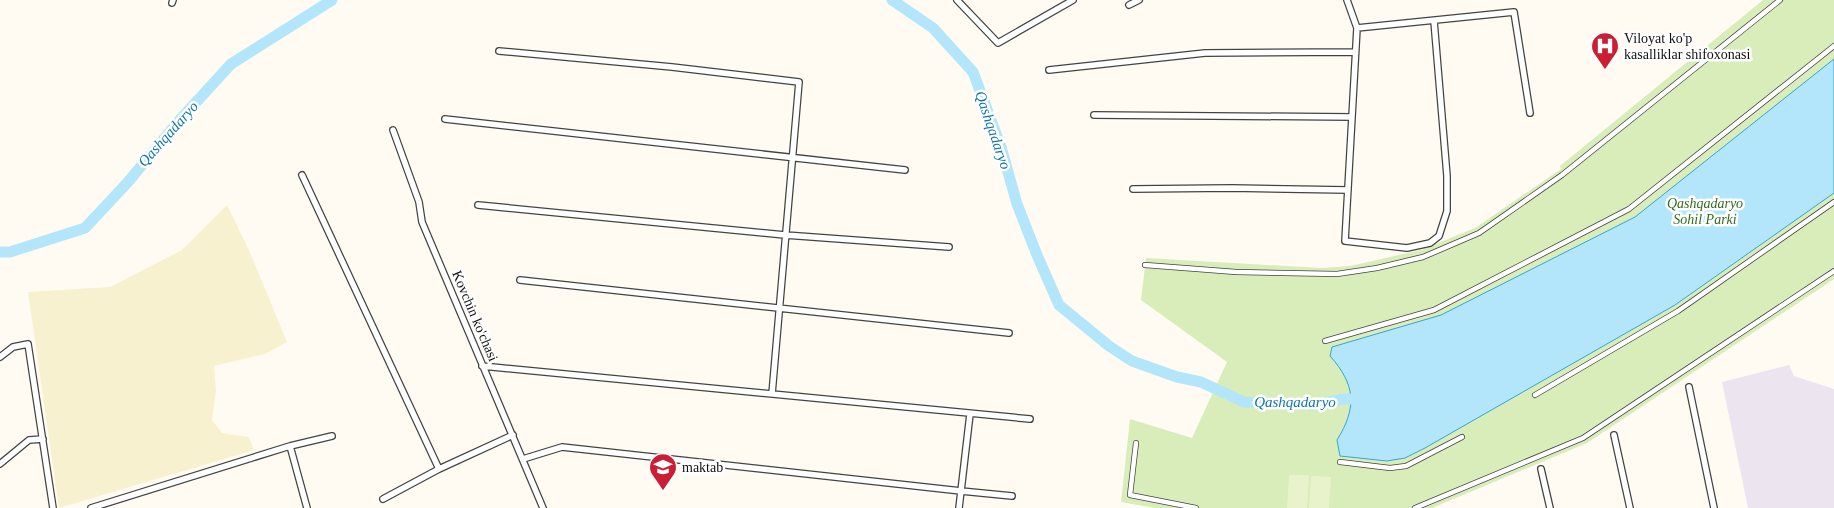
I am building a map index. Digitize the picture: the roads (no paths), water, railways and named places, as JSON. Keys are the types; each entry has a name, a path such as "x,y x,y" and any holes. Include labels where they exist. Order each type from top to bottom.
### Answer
{"street":[{"path":"957,0 998,44 1073,0"},
{"path":"1129,5 1139,0"},
{"path":"1347,0 1356,28 1345,241 1407,248 1430,243 1439,236 1447,210 1447,176 1434,21"},
{"path":"1145,265 1236,272 1337,274 1377,268 1423,257 1478,233 1562,175 1780,0"},
{"path":"1356,28 1514,12 1530,113"},
{"path":"1324,341 1434,310 1629,209 1834,46"},
{"path":"499,51 672,67 799,82 772,394"},
{"path":"1049,70 1206,53 1355,52"},
{"path":"1094,115 1352,117"},
{"path":"444,119 905,170"},
{"name":"Kovchin ko'chasi","path":"393,130 419,202 422,222 543,508"},
{"path":"302,175 439,469"},
{"path":"1133,189 1348,190"},
{"path":"1536,395 1678,312 1834,202"},
{"path":"478,205 785,235 949,247"},
{"path":"1415,508 1583,438 1834,272"},
{"path":"520,280 1009,333"},
{"path":"0,357 13,347 28,344 53,508"},
{"path":"482,366 1030,419"},
{"path":"1689,387 1714,508"},
{"path":"959,508 970,414"},
{"path":"382,499 439,469 513,435"},
{"path":"1614,435 1630,508"},
{"path":"91,508 290,446 332,436"},
{"path":"1340,462 1390,468 1406,466 1462,437"},
{"path":"0,464 29,440 43,440"},
{"path":"1136,443 1130,495 1196,508"},
{"path":"290,446 308,508"},
{"path":"523,459 562,448 1012,496"},
{"path":"1541,468 1550,508"}],"water":[{"path":"1834,59 1834,193 1675,305 1425,448 1405,458 1387,461 1340,456 1337,440 1348,417 1351,397 1345,377 1330,356 1332,347 1441,315 1635,217"}],"waterway":[{"name":"Qashqadaryo","path":"0,252 10,252 85,228 128,182 177,123 231,64 332,0"},
{"name":"Qashqadaryo","path":"892,0 933,28 973,72 1001,147 1017,204 1059,305 1109,346 1132,361 1177,377 1201,382 1244,402 1312,405 1344,399 1366,399"}],"place":[{"name":"Viloyat ko'p kasalliklar shifoxonasi","path":"1605,70"},
{"name":"maktab","path":"663,491"}],"park label":[{"name":"Qashqadaryo Sohil Parki","path":"1705,212"}]}
